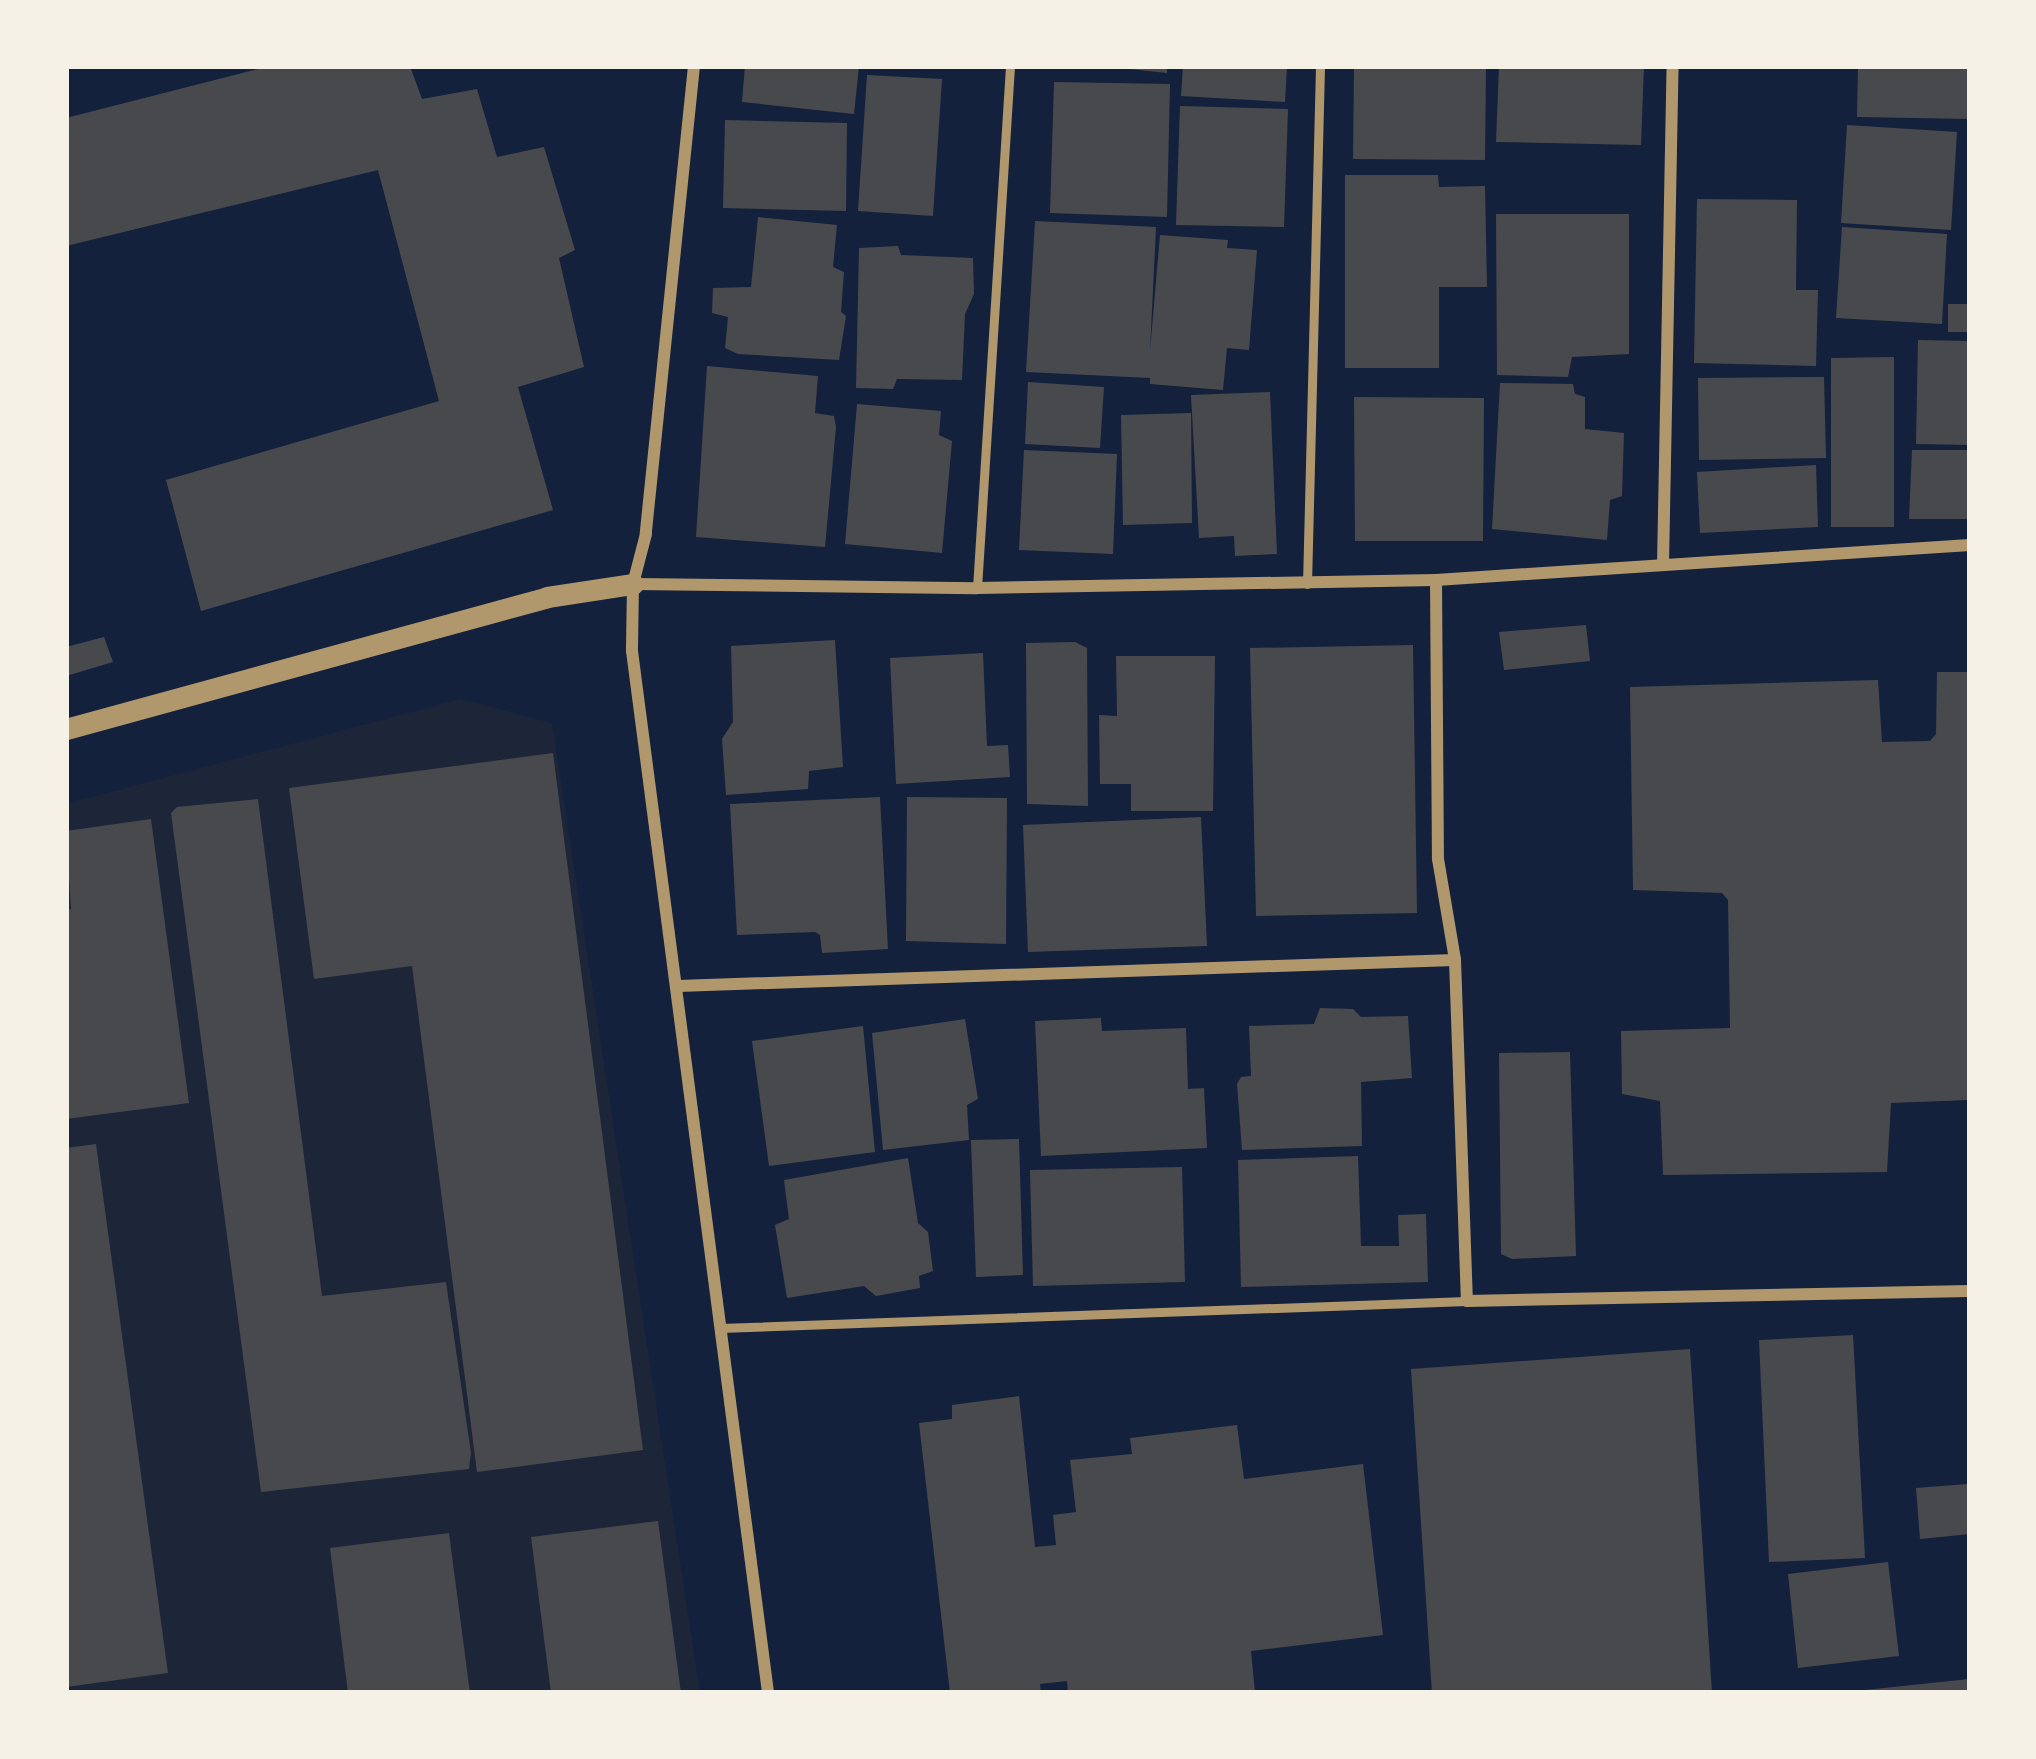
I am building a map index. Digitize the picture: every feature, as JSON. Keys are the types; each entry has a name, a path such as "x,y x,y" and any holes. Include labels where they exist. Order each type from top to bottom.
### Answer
{"street":[{"path":"694,66 646,534 633,584 632,651 768,1693"},
{"path":"1663,566 1673,66"},
{"path":"66,729 547,597 633,584 977,588 1307,584 1970,545"},
{"path":"1436,580 1438,859 1455,960 1467,1300 1970,1292"},
{"path":"678,986 1455,960"}],"lane":[{"path":"977,588 1010,66"},
{"path":"1307,584 1320,66"},
{"path":"720,1328 1467,1300"}],"shaded area":[{"path":"461,699 552,723 700,1693 66,1693 66,804"}],"building":[{"path":"270,66 410,66 422,99 477,89 497,157 544,147 575,250 559,258 584,367 518,387 553,510 201,611 166,480 439,401 378,170 66,246 66,118"},
{"path":"745,66 859,66 854,114 742,102"},
{"path":"1102,66 1167,66 1167,73"},
{"path":"1183,66 1287,66 1285,102 1181,96"},
{"path":"1354,66 1486,66 1485,160 1353,159"},
{"path":"1499,66 1644,66 1641,145 1496,142"},
{"path":"1858,66 1970,66 1970,119 1857,117"},
{"path":"867,75 942,79 933,216 858,211"},
{"path":"1054,82 1170,84 1167,217 1050,213"},
{"path":"1180,106 1288,109 1284,227 1176,225"},
{"path":"725,120 847,123 846,211 723,208"},
{"path":"1847,125 1957,132 1951,230 1841,223"},
{"path":"1345,175 1438,175 1439,187 1485,186 1487,287 1439,287 1439,368 1345,368"},
{"path":"1697,199 1797,200 1796,290 1818,290 1816,366 1694,363"},
{"path":"1496,214 1629,214 1629,354 1572,357 1568,377 1497,375"},
{"path":"758,217 837,225 833,267 844,272 841,312 846,316 839,360 738,354 725,348 728,317 712,313 713,288 751,287"},
{"path":"1035,221 1156,227 1150,351 1160,235 1228,240 1227,248 1257,250 1249,350 1227,348 1223,390 1150,384 1150,378 1026,372"},
{"path":"1842,227 1947,234 1942,324 1836,318"},
{"path":"898,246 901,255 973,258 974,294 965,314 962,380 897,379 893,389 856,388 859,248"},
{"path":"1948,304 1970,304 1970,332 1948,332"},
{"path":"1918,340 1970,341 1970,445 1916,444"},
{"path":"1894,357 1894,527 1831,527 1831,358"},
{"path":"707,366 818,376 815,413 834,416 836,427 825,547 696,537"},
{"path":"1824,377 1826,458 1699,460 1698,378"},
{"path":"1028,382 1104,387 1100,448 1025,444"},
{"path":"1500,383 1573,384 1575,394 1585,397 1585,429 1624,433 1622,496 1610,500 1607,540 1492,529"},
{"path":"1270,392 1277,554 1235,556 1234,536 1199,538 1191,395"},
{"path":"1354,397 1484,398 1483,541 1355,541"},
{"path":"857,404 941,411 939,435 952,441 942,553 845,544"},
{"path":"1191,413 1192,523 1123,525 1121,415"},
{"path":"1024,450 1117,454 1113,554 1019,550"},
{"path":"1912,450 1970,450 1970,519 1909,519"},
{"path":"1816,465 1818,527 1700,533 1697,472"},
{"path":"1586,625 1590,661 1504,670 1499,632"},
{"path":"104,637 113,662 66,676 66,647"},
{"path":"835,640 843,767 809,771 808,789 726,795 722,739 733,722 731,646"},
{"path":"1075,642 1087,648 1088,806 1027,804 1026,643"},
{"path":"1413,645 1417,913 1256,916 1250,648"},
{"path":"983,653 987,746 1008,745 1010,777 896,784 890,658"},
{"path":"1116,656 1215,656 1213,811 1131,811 1131,784 1100,784 1099,715 1117,716"},
{"path":"1937,672 1970,672 1970,1100 1891,1103 1887,1172 1663,1175 1660,1101 1622,1094 1621,1031 1730,1028 1728,900 1722,893 1633,890 1630,687 1878,680 1882,742 1930,741 1936,734"},
{"path":"553,753 643,1450 477,1472 412,966 314,979 289,788"},
{"path":"880,797 888,949 822,953 820,935 815,932 737,935 730,804"},
{"path":"907,797 1007,798 1006,944 906,941"},
{"path":"258,799 322,1296 446,1282 471,1453 469,1469 261,1492 171,813 177,807"},
{"path":"1201,817 1207,946 1028,952 1023,825"},
{"path":"151,819 189,1103 66,1119 66,910 71,909 66,831"},
{"path":"1320,1008 1353,1009 1361,1017 1408,1016 1412,1078 1361,1082 1362,1146 1242,1150 1237,1084 1241,1077 1251,1076 1249,1026 1314,1024"},
{"path":"1101,1018 1102,1031 1186,1028 1188,1089 1204,1088 1207,1148 1041,1156 1035,1021"},
{"path":"965,1019 978,1099 967,1105 969,1140 883,1150 872,1033"},
{"path":"863,1026 875,1152 769,1166 752,1041"},
{"path":"1570,1052 1576,1256 1512,1259 1501,1254 1499,1053"},
{"path":"1019,1139 1023,1275 976,1277 971,1140"},
{"path":"96,1144 168,1673 66,1687 66,1148"},
{"path":"1358,1156 1361,1246 1399,1246 1398,1215 1426,1214 1428,1282 1241,1287 1238,1160"},
{"path":"908,1158 918,1223 928,1232 933,1271 919,1276 920,1288 876,1296 864,1286 787,1298 775,1225 789,1219 784,1180"},
{"path":"1182,1167 1185,1282 1033,1286 1030,1170"},
{"path":"1853,1335 1865,1558 1769,1562 1759,1340"},
{"path":"1690,1349 1712,1693 1432,1693 1411,1369"},
{"path":"1019,1396 1035,1547 1056,1545 1053,1515 1076,1512 1070,1460 1132,1454 1130,1438 1237,1425 1244,1479 1363,1464 1383,1635 1251,1651 1255,1693 1068,1693 1067,1681 1040,1684 1041,1693 950,1693 919,1423 952,1419 952,1405"},
{"path":"1967,1484 1970,1534 1920,1539 1916,1488"},
{"path":"658,1521 681,1693 551,1693 531,1537"},
{"path":"449,1533 470,1693 348,1693 330,1548"},
{"path":"1888,1562 1899,1656 1798,1668 1788,1574"},
{"path":"1969,1679 1970,1693 1865,1690"}]}
